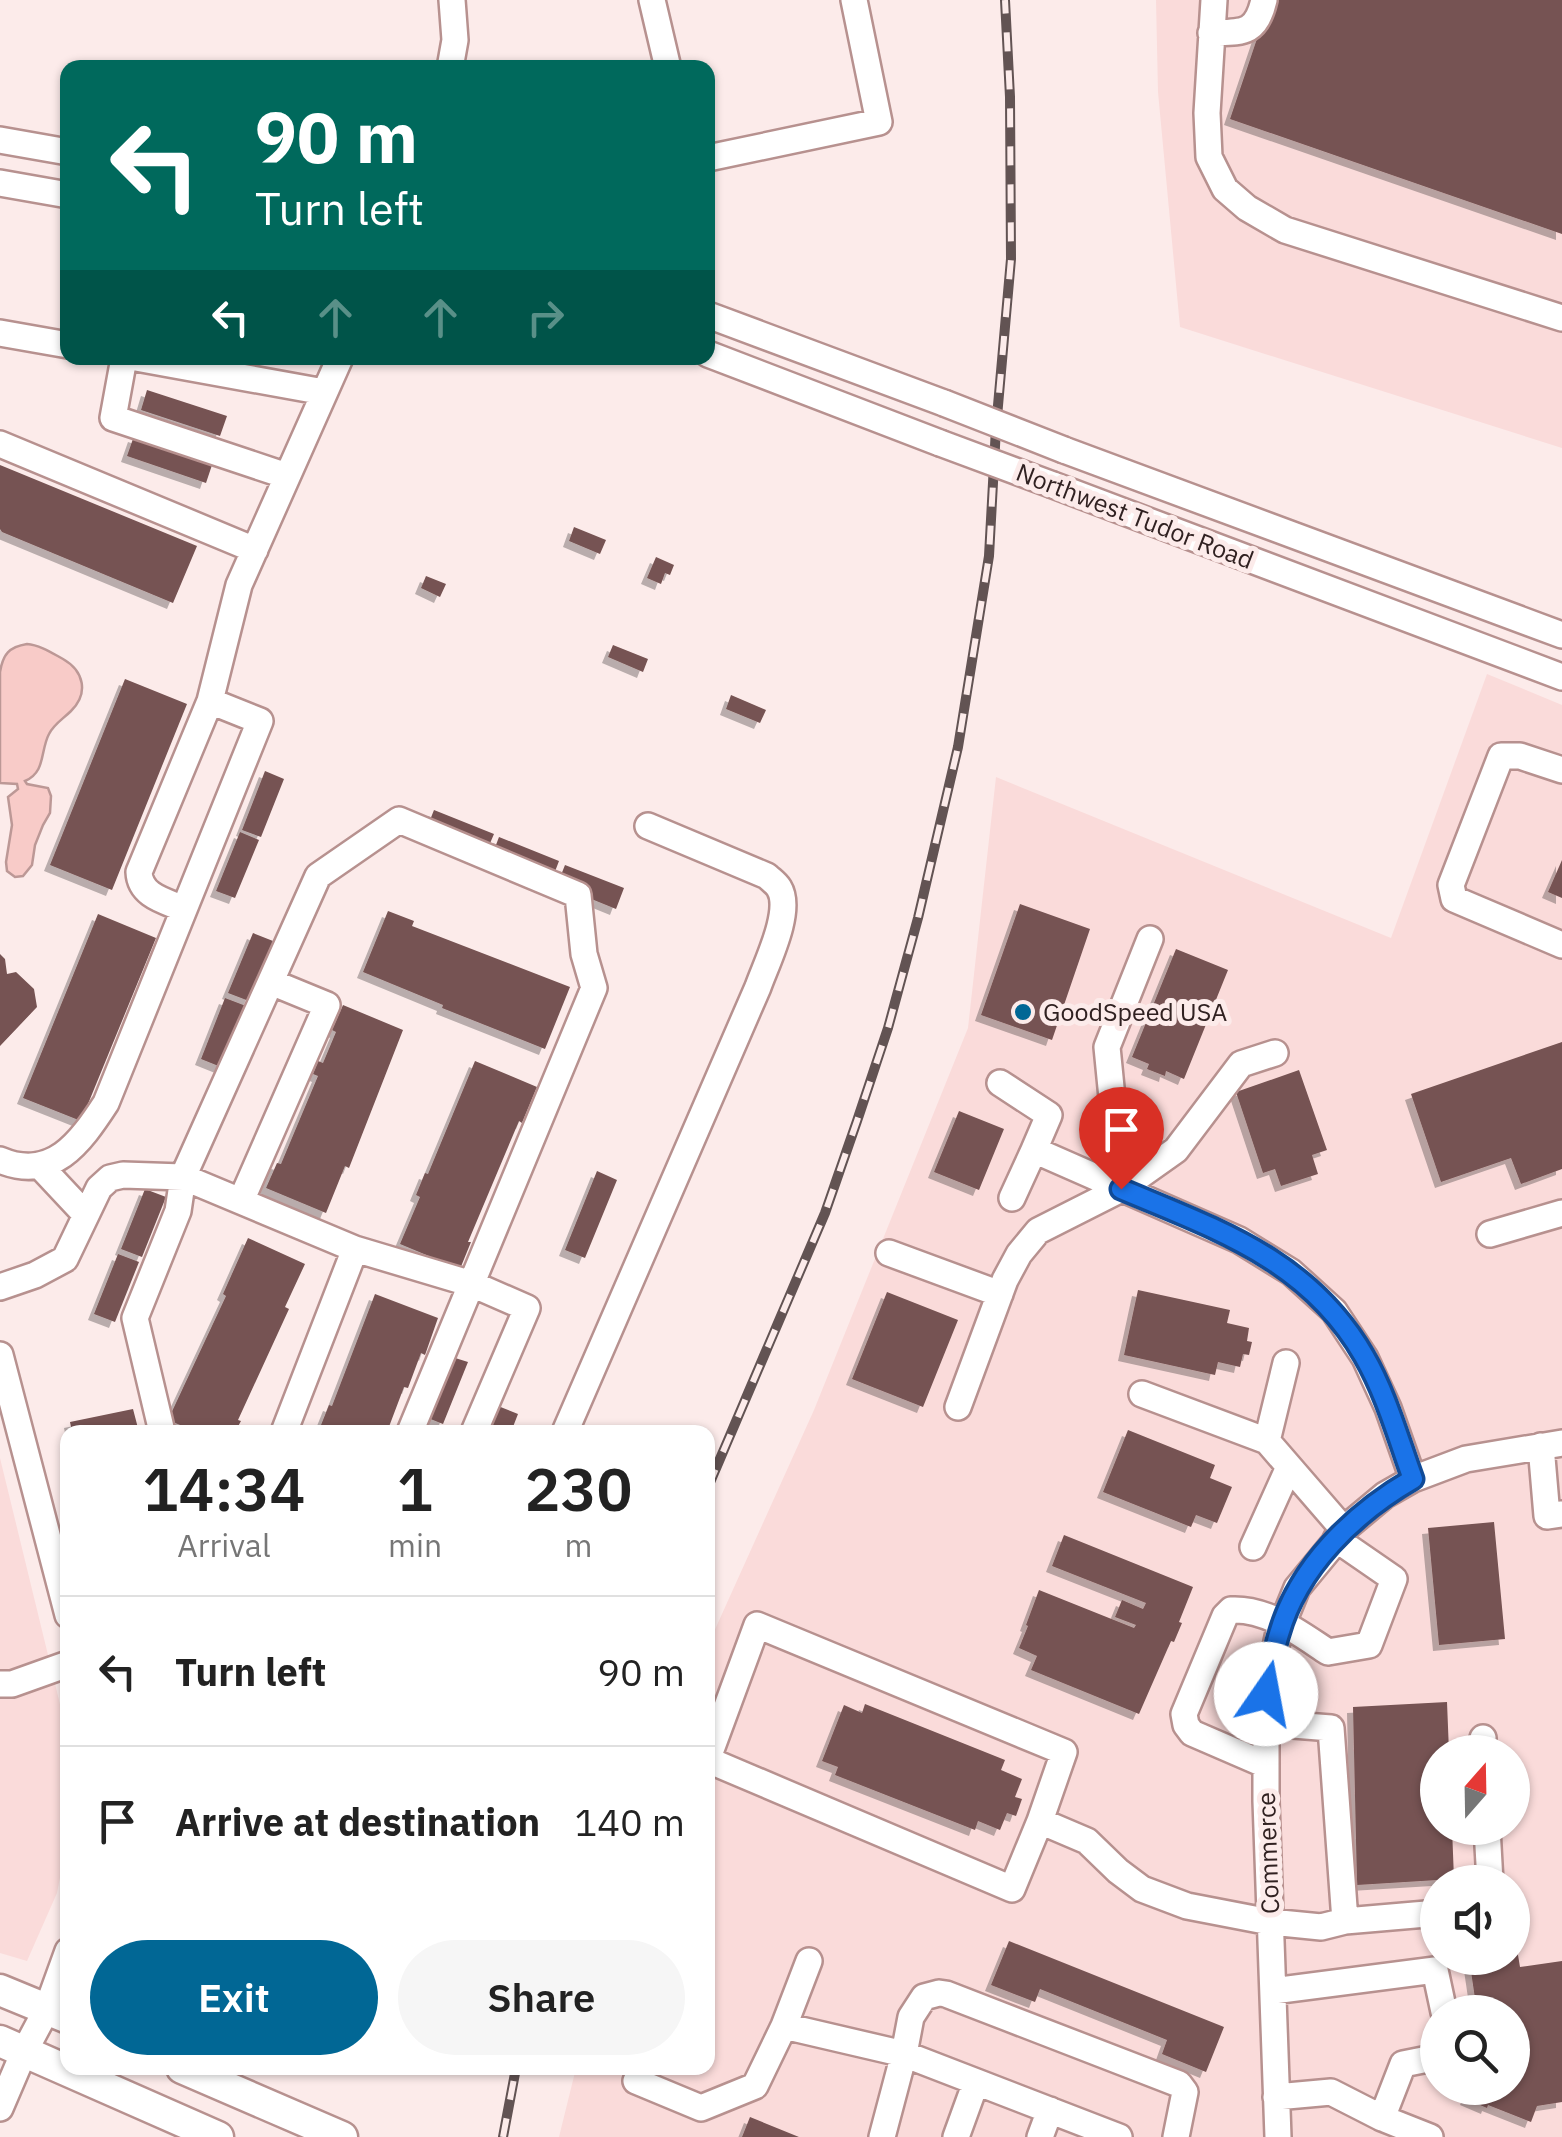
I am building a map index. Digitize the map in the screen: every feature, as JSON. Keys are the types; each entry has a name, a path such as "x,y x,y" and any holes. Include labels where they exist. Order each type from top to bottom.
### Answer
{"main road":[{"path":"0,1990 57,2014"},
{"path":"12,2047 60,2068"},
{"path":"76,2075 218,2137"},
{"path":"198,2075 342,2137"}],"street":[{"path":"451,60 455,40 452,0"},
{"path":"652,0 666,60"},
{"path":"715,157 879,122 854,0"},
{"path":"1214,0 1207,113 1209,157 1225,189 1247,208 1285,230 1562,318"},
{"path":"1211,32 1241,32 1253,26 1264,0"},
{"path":"0,140 60,151"},
{"path":"0,183 60,194"},
{"name":"Northwest Tudor Road","path":"715,318 1562,634"},
{"path":"0,332 60,343"},
{"name":"Northwest Tudor Road","path":"715,357 1562,678"},
{"path":"123,365 113,418 288,476"},
{"path":"175,365 324,392"},
{"path":"184,909 144,889 139,872 210,700 239,585 337,365"},
{"path":"0,444 255,550"},
{"path":"0,1160 18,1167 40,1166 70,1151 106,1103 260,721 210,700"},
{"path":"1562,770 1520,756 1500,756 1452,885 1454,900 1562,946"},
{"path":"160,1425 135,1318 178,1211 182,1177 318,876 399,820 578,895 584,954 594,988 413,1425"},
{"path":"569,1425 758,988 784,904 779,888 767,876 648,826"},
{"path":"1121,1189 1107,1047 1150,939"},
{"path":"241,1202 327,1006 270,982"},
{"path":"958,1407 1000,1294 1019,1254 1038,1232 1121,1189 1176,1150 1241,1064 1275,1053"},
{"path":"1000,1083 1049,1115 1012,1198"},
{"path":"1034,1150 1240,1240 1290,1272 1334,1311 1365,1358 1413,1479"},
{"path":"40,1166 85,1214"},
{"path":"0,1287 35,1275 64,1259 99,1188 110,1178 182,1177 356,1249 472,1284 527,1308 477,1425"},
{"path":"1490,1234 1562,1213"},
{"path":"287,1425 356,1249"},
{"path":"890,1253 1000,1294"},
{"path":"1267,1442 1286,1363"},
{"path":"2,1370 60,1585"},
{"path":"1142,1394 1267,1442 1340,1534 1394,1579 1369,1645 1328,1652 1283,1623 1254,1611 1231,1610 1225,1616 1184,1714 1186,1725 1192,1733 1266,1765"},
{"path":"1551,1444 1547,1516 1562,1514"},
{"name":"Commerce","path":"1278,2137 1266,1694 1283,1623 1297,1588 1340,1534 1385,1495 1413,1479 1466,1459 1551,1444"},
{"path":"1253,1547 1289,1467"},
{"path":"715,1740 758,1625 1064,1752 1012,1889 715,1762"},
{"path":"0,1684 12,1684 60,1667"},
{"path":"1266,1723 1330,1728 1345,1921"},
{"path":"1040,1821 1087,1841 1142,1889 1187,1906 1321,1927 1420,1915"},
{"path":"636,2081 701,2108 755,2086 784,2026 808,1961"},
{"path":"1272,1991 1434,1970 1440,1995"},
{"path":"882,2137 896,2051 911,2017 930,1994 946,1994 1179,2084 1185,2092 1176,2137"},
{"path":"0,2108 12,2047 57,2014"},
{"path":"784,2026 896,2051 1118,2137"},
{"path":"1382,2118 1402,2064 1420,2060"},
{"path":"956,2137 976,2082"},
{"path":"1276,2097 1331,2092 1430,2137"},
{"path":"1040,2137 1050,2110"}],"shaded area":[{"path":"1156,0 1562,0 1562,448 1180,327 1158,92"},
{"path":"27,644 70,664 80,676 82,690 77,704 49,734 36,772 25,781 48,788 50,813 35,845 32,865 23,876 15,877 7,871 6,862 12,825 8,797 18,789 17,784 0,783 0,672 8,652"},
{"path":"1487,674 1562,705 1562,2137 559,2137 574,2075 715,2075 715,1629 814,1410 968,1028 996,777 1391,938"},
{"path":"0,1458 60,1704 60,1878 27,1961 0,1953"}],"building":[{"path":"1270,0 1562,0 1562,234 1230,119"},
{"path":"147,390 227,416 220,436 141,410"},
{"path":"134,436 213,462 206,483 127,456"},
{"path":"0,465 197,546 173,603 2,532"},
{"path":"574,527 606,540 600,554 569,541"},
{"path":"656,557 674,565 661,584 647,578"},
{"path":"426,576 446,584 440,597 421,588"},
{"path":"613,645 648,659 643,672 608,657"},
{"path":"125,679 187,704 112,890 50,865"},
{"path":"731,695 766,710 760,723 726,709"},
{"path":"265,771 284,779 261,837 242,830"},
{"path":"434,810 494,834 485,855 426,830"},
{"path":"240,832 259,840 235,898 216,891"},
{"path":"499,837 559,861 551,882 491,858"},
{"path":"1562,860 1562,898 1548,892"},
{"path":"565,865 624,888 616,909 557,885"},
{"path":"1020,904 1090,929 1052,1040 981,1015"},
{"path":"388,911 414,921 412,926 570,987 545,1049 363,972"},
{"path":"98,914 156,938 81,1121 23,1098"},
{"path":"253,933 273,941 249,1001 228,993"},
{"path":"1176,949 1228,970 1184,1079 1166,1071 1165,1076 1147,1069 1149,1064 1132,1057"},
{"path":"0,954 5,959 7,974 16,972 34,989 37,1007 0,1046"},
{"path":"225,998 246,1006 221,1067 201,1059"},
{"path":"343,1005 403,1030 349,1168 345,1166 326,1213 266,1188 277,1163 281,1164 318,1076 313,1074 318,1061 323,1063 336,1032 332,1030"},
{"path":"1562,1042 1562,1169 1521,1184 1511,1158 1441,1182 1411,1094"},
{"path":"475,1061 537,1087 522,1123 519,1121 460,1269 400,1244 420,1197 416,1195 425,1173 428,1174"},
{"path":"1299,1070 1327,1150 1312,1155 1318,1174 1281,1186 1275,1169 1263,1173 1236,1092"},
{"path":"959,1111 1004,1129 979,1190 934,1172"},
{"path":"597,1171 617,1180 585,1258 565,1250"},
{"path":"145,1189 166,1197 142,1257 121,1249"},
{"path":"248,1238 305,1264 239,1425 180,1425 168,1420 226,1296 223,1294"},
{"path":"118,1254 139,1262 115,1322 94,1314"},
{"path":"1138,1290 1230,1310 1227,1323 1249,1328 1249,1355 1243,1354 1240,1367 1218,1362 1215,1375 1124,1355"},
{"path":"887,1292 958,1320 923,1407 852,1379"},
{"path":"375,1294 438,1318 425,1355 421,1353 390,1425 321,1425 329,1405 332,1406"},
{"path":"452,1357 468,1362 443,1424 428,1418"},
{"path":"498,1406 518,1414 514,1425 491,1425"},
{"path":"133,1409 137,1425 71,1425 70,1422"},
{"path":"1128,1430 1215,1465 1210,1478 1232,1487 1217,1523 1196,1515 1191,1527 1103,1492"},
{"path":"1494,1522 1505,1639 1439,1645 1428,1528"},
{"path":"1064,1535 1193,1587 1174,1642 1171,1641 1139,1714 1031,1670 1037,1656 1019,1648 1039,1590 1134,1628 1136,1625 1115,1617 1122,1600 1143,1609 1146,1603 1052,1566"},
{"path":"1447,1702 1448,1735 1420,1735 1420,1845 1453,1845 1453,1865 1420,1865 1420,1881 1357,1885 1353,1707"},
{"path":"865,1704 1005,1760 1001,1770 1022,1779 1015,1797 1022,1799 1016,1816 1007,1813 1000,1830 978,1821 975,1830 835,1775 838,1767 822,1761 844,1705 862,1713"},
{"path":"1009,1941 1224,2027 1206,2072 1162,2054 1167,2040 1040,1989 1035,2002 991,1985"},
{"path":"1562,1961 1562,2102 1537,2106 1531,2122 1488,2105 1530,2105 1530,1995 1474,1995 1472,1975 1530,1975 1530,1966"},
{"path":"750,2117 799,2137 742,2137"}],"railway":[{"path":"715,1471 825,1213 857,1121 918,918 958,747 989,556 1011,259 1005,0"},
{"path":"503,2137 515,2075"}],"place":[{"name":"GoodSpeed USA","path":"1023,1012"}],"route":[{"path":"1121,1189 1240,1240 1290,1272 1334,1311 1365,1358 1413,1479 1385,1495 1349,1525 1297,1588 1279,1632 1266,1694"}]}
